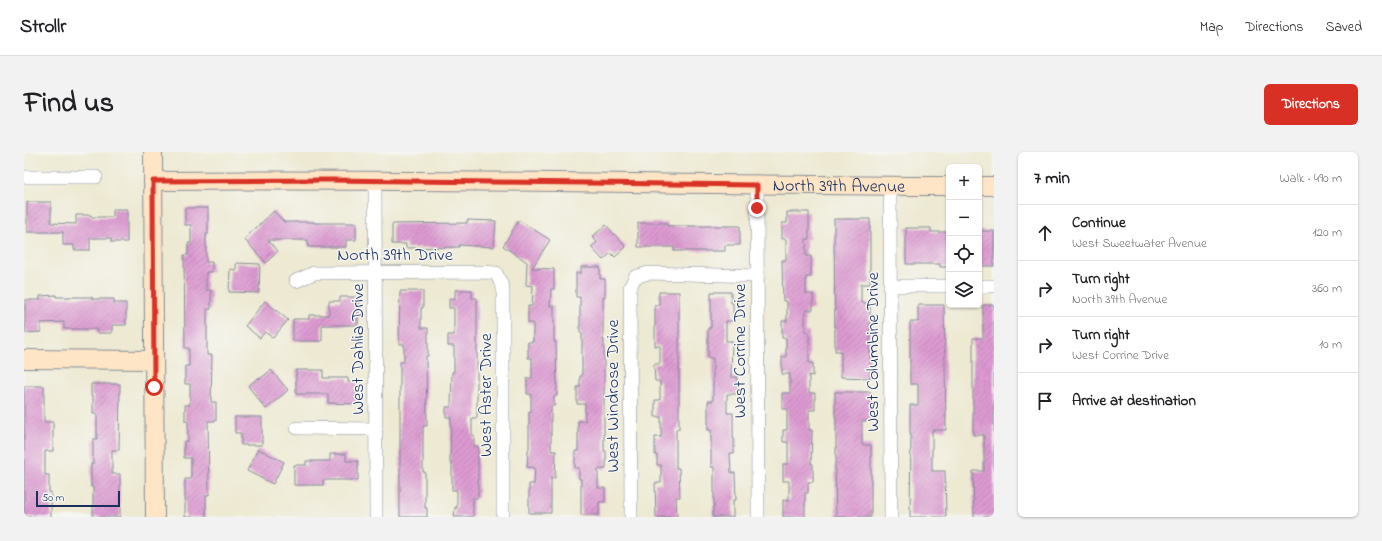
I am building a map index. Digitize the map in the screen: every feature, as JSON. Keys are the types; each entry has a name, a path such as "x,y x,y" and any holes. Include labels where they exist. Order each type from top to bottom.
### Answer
{"street":[{"path":"153,152 155,517"},
{"path":"24,176 96,177"},
{"name":"North 39th Avenue","path":"153,181 375,180 946,186"},
{"name":"West Dahlia Drive","path":"375,180 376,517"},
{"name":"West Corrine Drive","path":"757,185 758,517"},
{"name":"West Columbine Drive","path":"890,186 891,517"},
{"path":"982,186 994,186"},
{"name":"North 39th Drive","path":"296,281 314,273 482,272 496,274"},
{"name":"West Windrose Drive","path":"631,517 630,288 635,277 648,273 757,276"},
{"name":"West Aster Drive","path":"496,274 503,288 503,517"},
{"path":"890,286 946,286"},
{"path":"982,286 994,286"},
{"path":"24,359 154,360"},
{"path":"297,428 376,429"}],"building":[{"path":"27,202 51,202 51,223 76,224 76,215 113,217 113,209 127,209 127,242 111,242 111,238 90,238 90,250 74,250 74,245 63,245 63,232 27,232"},
{"path":"185,208 208,208 206,262 212,262 212,272 206,272 206,290 211,290 211,309 207,309 207,355 212,355 211,402 216,402 216,421 208,421 209,495 206,495 206,517 185,517 185,479 191,479 191,458 184,458 184,441 188,441 188,421 185,421 185,405 190,405 190,384 185,384 185,366 189,366 189,348 185,348 184,255 188,255 188,243 191,243 191,225 185,225"},
{"path":"274,211 284,222 356,223 356,240 346,240 346,247 308,247 308,240 268,240 278,251 266,263 244,239"},
{"path":"787,212 809,212 809,239 806,239 806,256 811,256 811,277 806,277 806,294 813,294 813,310 806,310 805,332 809,332 809,363 813,363 813,376 809,375 809,393 815,393 815,410 809,410 809,430 812,430 811,464 813,464 813,482 808,482 808,493 805,493 805,517 783,517 783,500 789,500 789,481 783,481 783,464 788,464 788,442 783,442 783,430 787,430 787,409 782,409 782,393 790,393 790,374 782,374 782,357 786,357 786,338 782,338 782,321 787,321 787,301 783,301 782,260 786,260 786,239 782,239 782,223 787,223"},
{"path":"834,219 870,219 870,284 861,284 861,303 870,303 870,378 841,377 841,351 835,351"},
{"path":"467,220 496,221 494,247 459,245 459,247 406,248 406,244 392,244 392,224 467,223"},
{"path":"519,220 550,240 532,268 554,269 554,289 551,289 550,306 554,306 557,396 554,396 554,406 551,406 551,451 556,451 555,478 551,478 551,513 529,513 529,484 534,484 535,468 527,467 531,394 527,394 527,378 532,378 532,358 528,358 528,342 533,342 533,323 528,323 528,306 532,306 533,286 526,285 527,262 503,246"},
{"path":"638,223 667,223 667,226 740,226 740,245 725,245 725,251 674,251 674,247 638,247"},
{"path":"606,225 626,247 615,257 611,253 603,260 591,247 597,242 592,237"},
{"path":"906,228 931,228 931,232 946,232 946,267 940,267 940,264 906,264"},
{"path":"982,231 994,231 994,266 982,266"},
{"path":"236,263 260,264 259,293 229,292 230,269 236,270"},
{"path":"581,267 600,267 600,279 605,279 605,297 603,297 603,340 604,451 606,451 606,469 598,469 598,488 605,488 605,502 599,502 599,515 581,515 581,479 579,479 579,468 575,468 575,451 578,451 578,421 585,421 585,404 577,404 577,387 580,387 580,376 582,376 582,333 580,333 580,297 576,297 576,273 581,273"},
{"path":"455,290 472,290 472,298 477,298 477,418 472,418 472,435 474,435 474,446 478,446 478,498 473,498 473,517 454,517 455,507 457,508 457,490 452,490 452,463 450,463 451,417 446,417 446,407 451,407 452,372 454,372 454,346 448,346 448,335 454,335 454,308 449,308 449,299 455,299"},
{"path":"400,291 423,291 421,328 428,328 428,356 426,356 427,426 423,426 423,472 425,472 425,508 427,508 427,517 400,517 400,362 404,362 404,344 399,344"},
{"path":"659,292 679,292 679,429 676,429 676,468 679,468 680,497 676,497 677,517 656,517 655,483 661,483 661,465 657,465 657,455 655,455 655,437 661,437 661,417 655,417 655,400 660,400 660,381 655,381 654,364 660,364 660,346 655,346 655,305 659,305"},
{"path":"711,292 731,292 731,303 733,303 733,321 726,321 726,341 732,341 731,377 737,377 737,394 727,394 727,413 733,413 734,453 730,453 731,473 735,473 736,500 733,500 733,517 713,517 714,467 711,467 711,430 708,430 708,401 713,401 713,358 708,358 708,328 711,328"},
{"path":"56,295 56,297 92,297 92,299 114,299 114,303 126,303 126,325 112,325 112,333 97,333 97,329 64,329 64,322 41,323 41,332 25,333 25,300 40,300 40,296"},
{"path":"340,297 358,297 358,325 322,325 322,341 293,341 293,319 309,319 309,315 329,315 329,301 340,301"},
{"path":"265,301 288,320 273,338 265,332 260,338 245,326"},
{"path":"918,305 944,305 946,430 932,430 932,471 945,471 946,517 910,517 910,405 918,405 918,384 910,384 910,322 918,322"},
{"path":"983,305 994,305 994,517 974,517 973,471 984,471 984,435 973,435 973,338 983,338"},
{"path":"271,370 288,390 266,409 248,386"},
{"path":"296,370 323,370 323,378 348,378 348,382 357,382 357,404 328,403 328,394 296,394"},
{"path":"91,384 120,384 119,450 112,450 112,474 120,474 120,517 93,517 91,464 93,464 93,439 97,439 97,414 93,414"},
{"path":"24,386 44,386 44,422 53,422 53,451 45,451 45,475 49,475 49,492 51,492 51,517 24,517"},
{"path":"835,392 871,392 871,421 862,421 862,445 871,445 871,517 836,517"},
{"path":"235,417 262,417 262,445 241,445 241,433 235,433"},
{"path":"258,449 284,462 273,484 247,471"},
{"path":"330,454 346,454 346,461 358,461 358,480 323,480 323,485 294,485 294,465 306,465 306,461 330,461"}],"route":[{"path":"154,387 153,181 329,180 757,185 757,208"}]}
